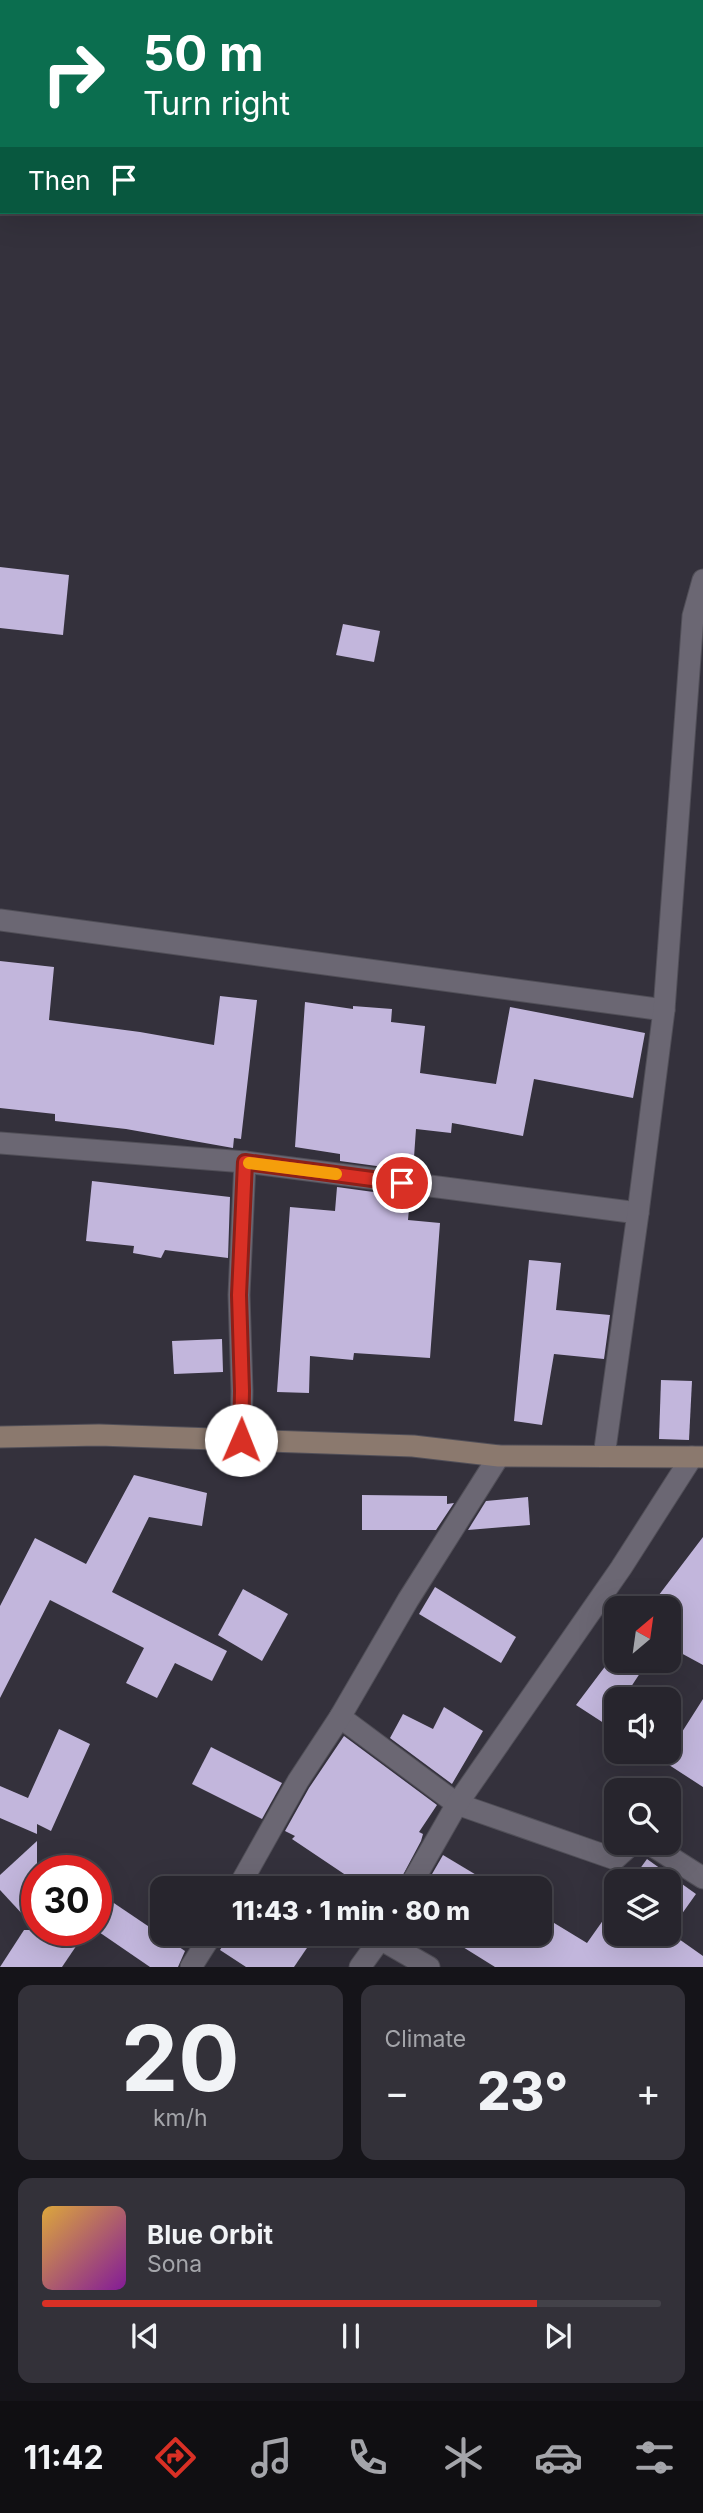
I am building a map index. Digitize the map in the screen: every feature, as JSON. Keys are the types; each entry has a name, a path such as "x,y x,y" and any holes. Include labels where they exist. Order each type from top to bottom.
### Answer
{"main road":[{"path":"0,1437 99,1434 413,1446 499,1456 698,1457"}],"street":[{"path":"604,1456 664,1010 693,616 703,580"},
{"path":"0,920 664,1010"},
{"path":"0,1143 245,1162 638,1213"},
{"path":"241,1440 239,1295 245,1162"},
{"path":"245,1876 298,1781 499,1456"},
{"path":"416,1876 457,1804 698,1457"},
{"path":"340,1717 457,1804 615,1859 620,1855"},
{"path":"667,1855 703,1878"},
{"path":"191,1967 204,1946"},
{"path":"360,1967 375,1946"},
{"path":"396,1946 429,1967"}],"building":[{"path":"0,567 69,575 63,635 0,628"},
{"path":"343,624 380,631 374,662 336,655"},
{"path":"0,961 54,967 49,1020 214,1045 220,996 257,1000 241,1139 234,1138 233,1148 126,1129 55,1121 55,1114 0,1108"},
{"path":"305,1002 353,1009 353,1006 392,1009 391,1022 425,1026 420,1073 496,1084 510,1007 645,1033 633,1098 534,1079 523,1136 452,1123 451,1133 416,1129 413,1171 340,1161 340,1154 295,1147"},
{"path":"92,1181 230,1197 228,1258 165,1250 161,1258 133,1253 134,1246 86,1241"},
{"path":"337,1187 410,1197 408,1220 440,1223 430,1358 354,1353 353,1360 310,1356 309,1393 277,1392 290,1207 335,1211"},
{"path":"529,1260 561,1263 556,1310 610,1315 604,1359 554,1354 542,1425 514,1421"},
{"path":"222,1339 223,1372 174,1374 172,1341"},
{"path":"661,1380 692,1381 689,1440 659,1439"},
{"path":"134,1475 207,1493 202,1526 149,1517 112,1592 227,1651 212,1681 175,1663 157,1698 126,1683 144,1648 50,1600 0,1698 0,1606 35,1538 86,1564"},
{"path":"362,1495 447,1496 447,1504 454,1503 436,1530 362,1530"},
{"path":"528,1497 530,1525 468,1530 486,1501"},
{"path":"703,1537 703,1665 681,1653 681,1596 658,1596"},
{"path":"435,1587 516,1637 501,1663 419,1614"},
{"path":"243,1589 288,1614 262,1661 218,1635"},
{"path":"604,1668 604,1673 640,1673 631,1687 604,1687 604,1723 576,1705"},
{"path":"703,1699 703,1787 668,1764 681,1764 682,1732"},
{"path":"444,1707 483,1731 452,1784 390,1738 403,1714 433,1729"},
{"path":"59,1729 90,1744 51,1831 37,1824 37,1834 0,1818 0,1786 28,1798"},
{"path":"344,1736 437,1805 419,1832 423,1834 421,1841 402,1876 347,1876 292,1839 295,1836 285,1831 309,1788"},
{"path":"211,1747 282,1783 262,1819 192,1784"},
{"path":"37,1841 37,1855 22,1855"},
{"path":"443,1855 478,1876 431,1876"},
{"path":"21,1856 21,1913 0,1890 0,1875"},
{"path":"647,1859 661,1869 640,1869"},
{"path":"681,1883 696,1894 681,1915"},
{"path":"112,1902 150,1927 150,1946 178,1946 185,1951 178,1967 150,1967 112,1941"},
{"path":"604,1919 604,1946 681,1946 681,1940 703,1956 703,1967 495,1967 461,1946 552,1946 552,1922 587,1943"},
{"path":"21,1935 21,1946 76,1946 62,1967 0,1967"},
{"path":"222,1946 308,1946 294,1967 246,1967 220,1950"}],"slow traffic":[{"path":"249,1163 336,1174"}],"route":[{"path":"241,1440 239,1295 245,1162 402,1183"}]}
